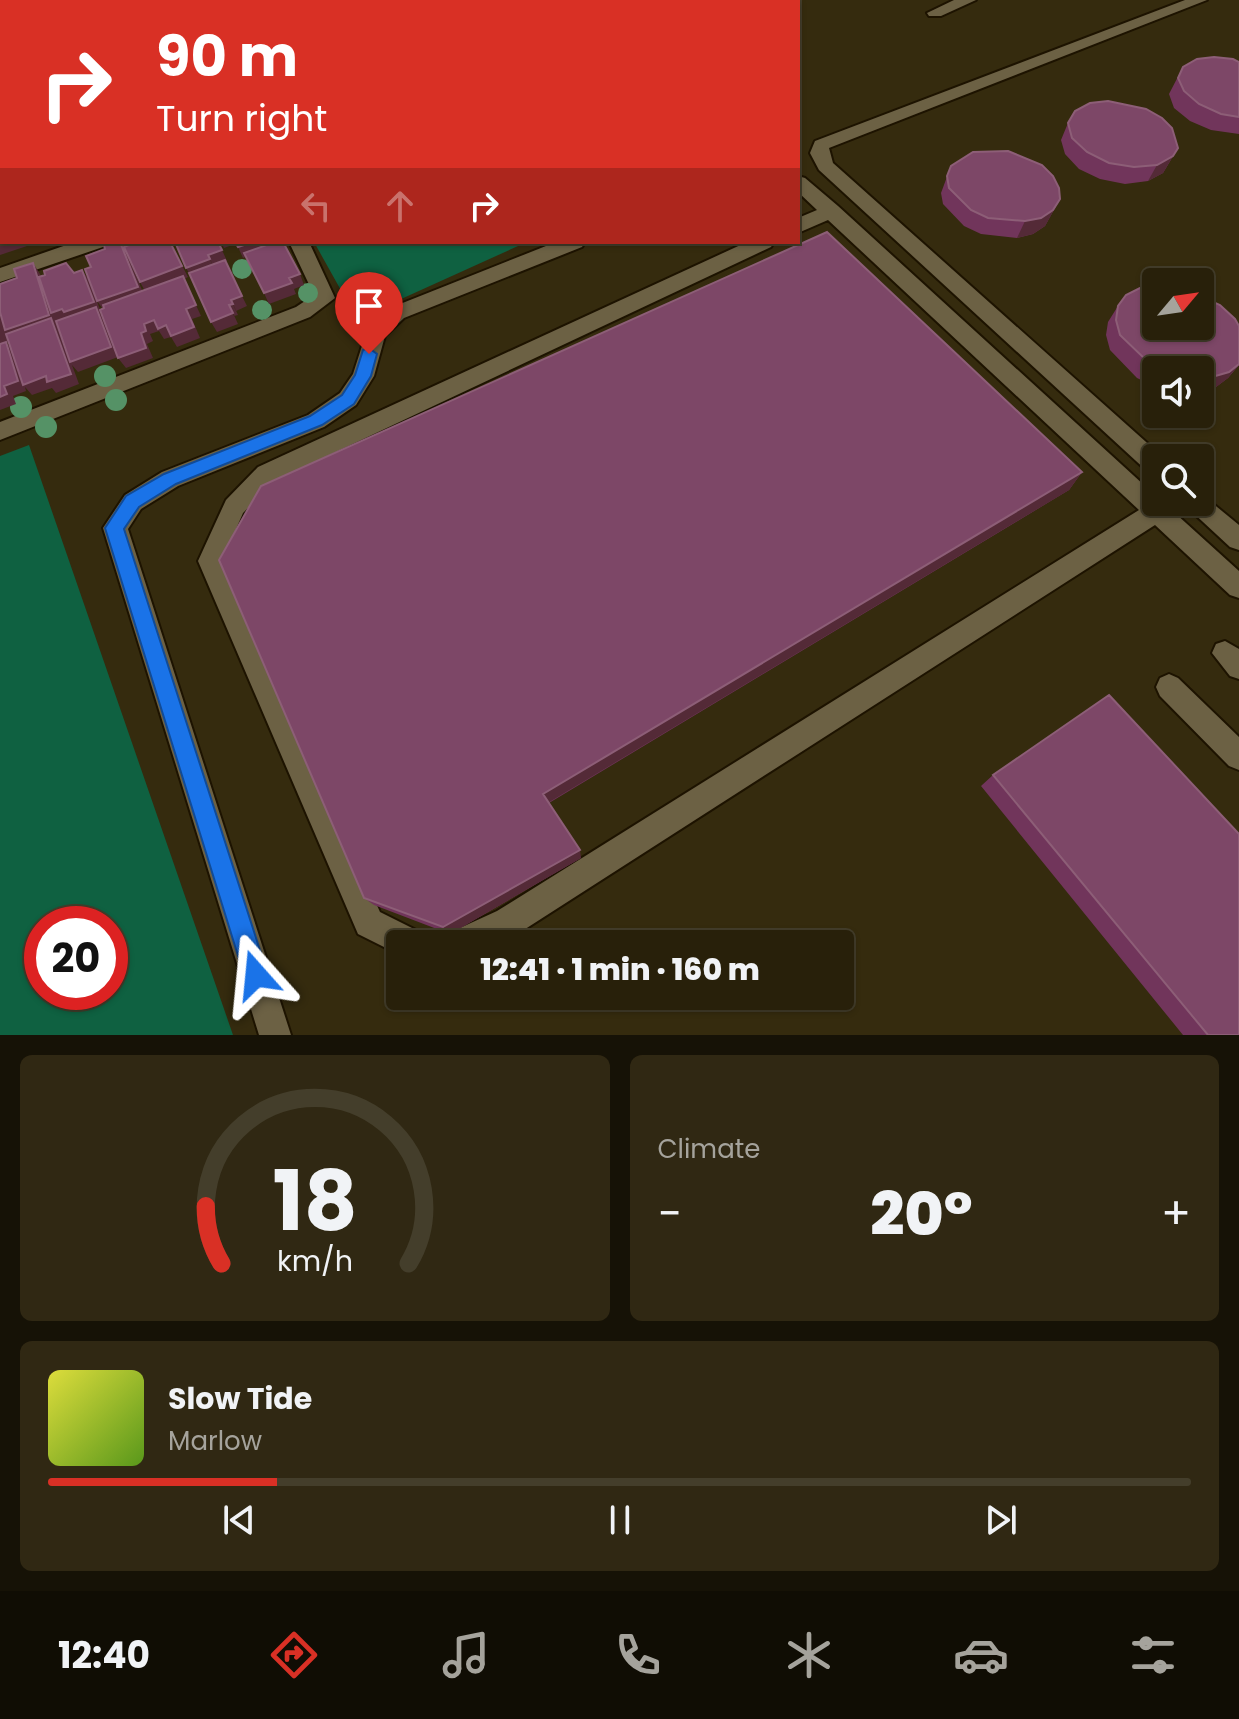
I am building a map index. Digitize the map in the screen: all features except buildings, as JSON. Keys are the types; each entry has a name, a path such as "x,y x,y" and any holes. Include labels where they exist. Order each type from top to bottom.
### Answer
{"street":[{"path":"935,13 968,0"},
{"path":"1142,452 825,166 819,153 821,145 1199,0"},
{"path":"800,184 1142,497"},
{"path":"800,225 831,211"},
{"path":"0,275 90,244"},
{"path":"0,431 303,312 325,298 300,244"},
{"path":"275,1035 115,528 133,502 170,479 316,421 348,399 363,376 375,332 397,313 570,244"},
{"path":"386,932 369,923 210,561 234,507 266,474 760,244"},
{"path":"491,930 508,922 1149,516"},
{"path":"1162,516 1239,587"},
{"path":"1212,516 1239,540"},
{"path":"1169,687 1239,756"}],"green space":[{"path":"315,244 523,244 357,319"},
{"path":"29,445 233,1035 0,1035 0,456"}],"route":[{"path":"256,975 115,528 133,502 170,479 316,421 348,399 363,376 369,354"}]}
